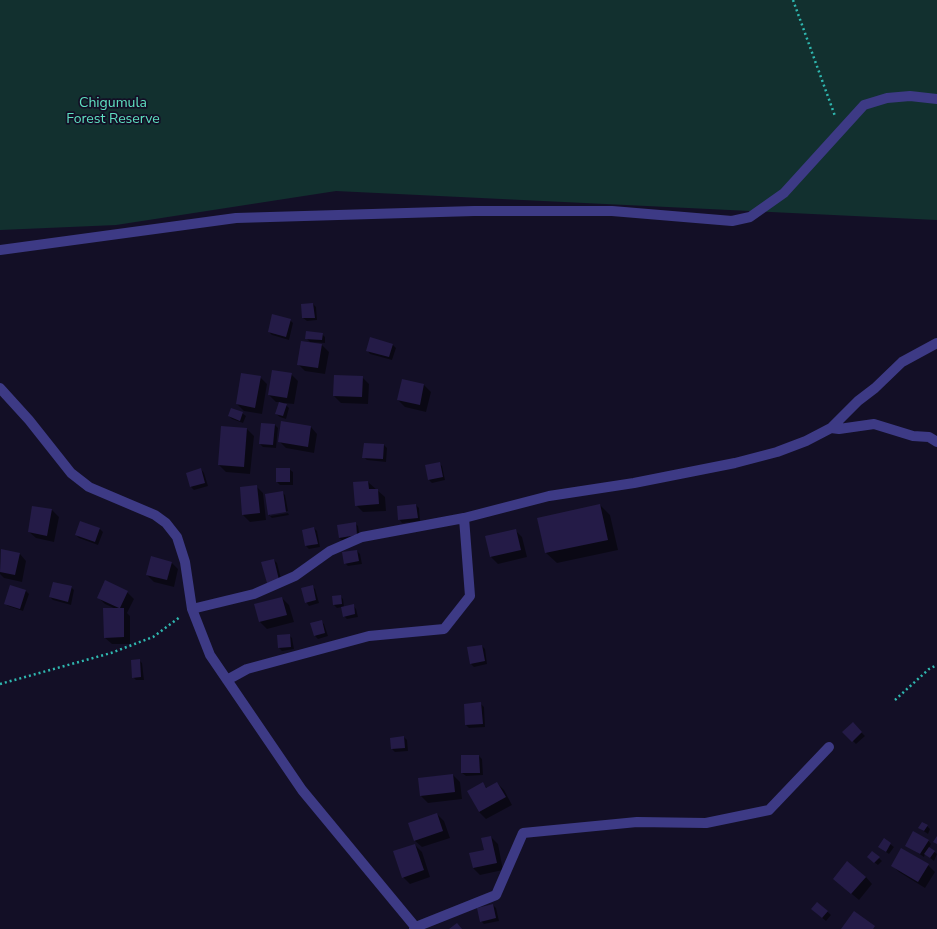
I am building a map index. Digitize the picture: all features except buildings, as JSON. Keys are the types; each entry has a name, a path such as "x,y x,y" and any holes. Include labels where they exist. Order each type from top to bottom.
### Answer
{"street":[{"path":"0,250 236,218 474,211 612,211 732,221 750,217 784,193 864,105 887,98 910,96 937,99"},
{"path":"192,609 254,594 295,576 330,551 362,537 464,518 549,496 634,483 756,458 806,441 831,428 858,401 875,388 902,362 937,343"},
{"path":"0,388 29,420 71,473 89,487 155,514 166,523 177,537 184,562 192,609 210,655 302,790 416,928 496,895 524,833 636,822 706,823 769,810 829,747"},
{"path":"831,428 839,429 874,424 913,436 929,437 937,442"},
{"path":"227,680 246,669 369,636 444,629 470,596 464,518"}],"path":[{"path":"793,0 840,130"},
{"path":"0,684 111,653 153,636 192,609"},
{"path":"895,700 929,669 937,665"}],"green space":[{"name":"Chigumula Forest Reserve","path":"0,0 937,0 937,220 336,191 116,225 0,230"}]}
